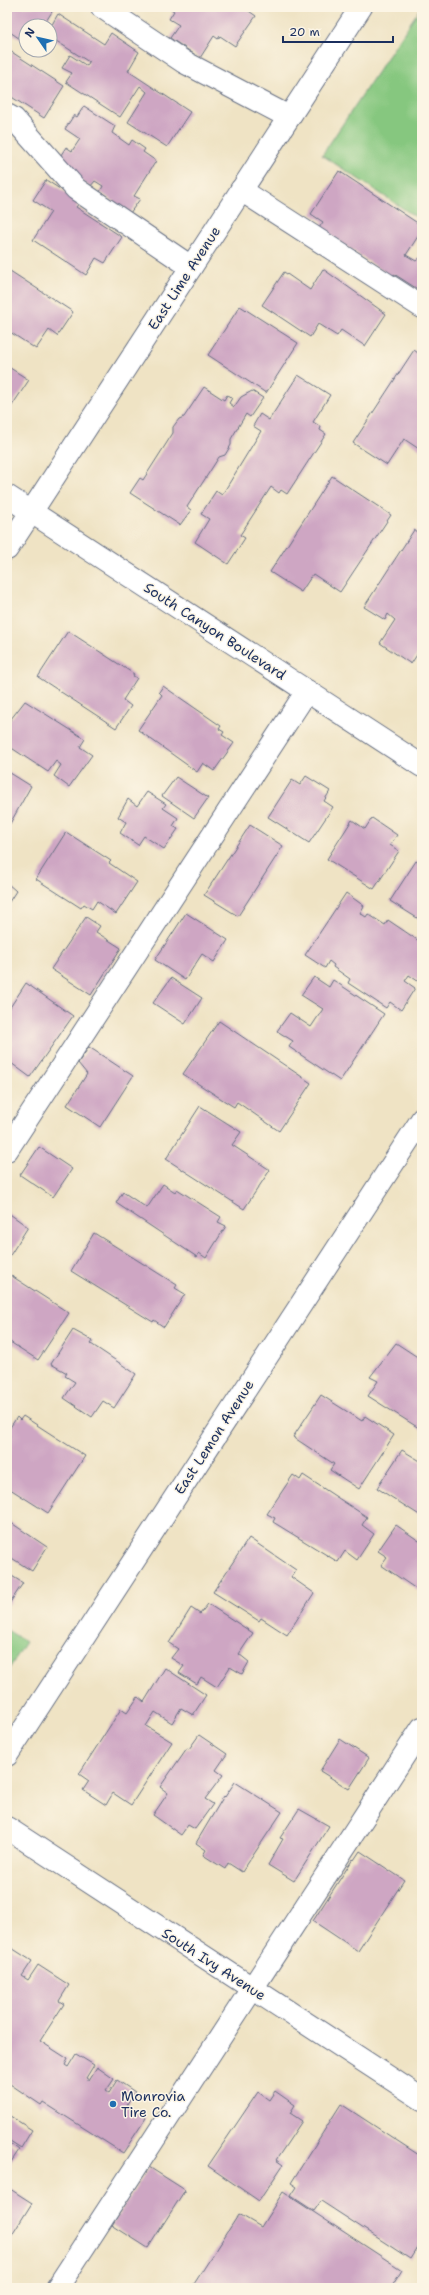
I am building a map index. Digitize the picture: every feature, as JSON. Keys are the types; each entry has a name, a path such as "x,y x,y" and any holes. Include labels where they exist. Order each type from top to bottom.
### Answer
{"street":[{"path":"102,7 184,62 289,117"},
{"name":"East Lime Avenue","path":"7,549 361,7"},
{"path":"7,115 14,119 76,190 191,267"},
{"path":"241,190 422,307"},
{"name":"South Canyon Boulevard","path":"7,496 422,766"},
{"path":"7,1150 306,691"},
{"name":"East Lemon Avenue","path":"7,1755 422,1119"},
{"path":"57,2288 422,1728"},
{"name":"South Ivy Avenue","path":"7,1828 422,2099"}],"green space":[{"path":"422,7 422,221 322,155"},
{"path":"7,1630 26,1642 7,1672"}],"building":[{"path":"7,7 55,7 48,18 18,18 18,38 7,30"},
{"path":"168,7 243,7 256,16 235,46 220,36 218,39 214,36 200,58 170,38 179,25 169,19 174,11"},
{"path":"58,14 104,44 111,33 139,52 128,71 190,112 167,147 128,122 147,92 140,86 120,117 66,82 72,73 62,68 70,55 87,66 89,62 58,42 58,18 56,18"},
{"path":"7,49 18,56 18,58 21,58 64,86 44,118 7,94"},
{"path":"84,106 115,126 112,133 129,145 132,140 145,149 143,152 156,161 134,196 140,199 130,213 100,192 103,186 95,181 90,187 56,163 66,147 72,151 80,139 65,129 74,115 77,117"},
{"path":"339,171 422,226 422,230 406,255 416,261 422,256 422,286 419,290 394,274 392,277 319,228 323,222 311,214"},
{"path":"46,180 80,202 76,207 122,237 105,263 96,258 86,275 33,240 51,212 33,200"},
{"path":"7,269 73,312 57,336 49,330 36,349 7,330"},
{"path":"323,269 386,314 365,346 341,330 337,336 318,324 310,337 262,305 284,272 310,290"},
{"path":"240,306 298,343 266,393 208,355"},
{"path":"414,350 422,356 422,451 404,439 387,465 353,443"},
{"path":"7,366 29,380 11,407 7,404"},
{"path":"298,375 330,395 313,422 321,427 320,430 326,434 287,494 281,490 279,493 271,487 240,535 245,538 228,564 195,542 209,519 201,514 216,491 222,495 261,431 253,426 260,414 269,420"},
{"path":"204,387 224,400 227,395 232,398 229,403 234,407 241,397 252,391 263,398 250,417 246,414 231,439 231,445 225,455 219,457 187,507 191,510 180,525 130,493 140,478 143,480 173,433 173,427 179,419 184,417"},
{"path":"332,476 391,515 340,592 313,574 301,592 270,572"},
{"path":"414,530 422,535 422,647 411,664 380,643 395,620 388,614 385,620 364,607"},
{"path":"68,631 134,674 133,676 137,678 123,700 131,706 116,728 38,677"},
{"path":"163,686 221,726 219,729 224,732 222,735 234,743 214,771 203,763 197,772 138,730 162,695 159,692"},
{"path":"25,701 85,739 80,747 92,755 69,787 54,776 61,765 56,761 48,772 7,745 7,724"},
{"path":"7,771 31,786 7,829"},
{"path":"306,776 330,791 324,801 333,807 309,843 268,817 292,780 300,785"},
{"path":"176,777 208,798 194,818 162,796"},
{"path":"147,792 166,804 163,808 178,818 173,826 178,829 164,849 144,836 138,845 120,833 126,822 118,817 128,799 137,806"},
{"path":"372,818 397,835 390,845 399,851 374,889 327,859 352,820 365,829"},
{"path":"250,825 283,846 238,916 204,895"},
{"path":"66,832 111,861 109,863 137,882 116,914 97,901 92,909 84,904 81,908 36,879"},
{"path":"416,861 422,865 422,921 390,901"},
{"path":"7,883 16,891 7,905"},
{"path":"346,893 364,906 360,913 366,917 368,914 385,925 388,920 422,943 422,977 419,982 409,975 405,981 415,988 401,1010 390,1002 386,1008 348,983 350,979 333,967 334,965 329,961 325,968 305,955"},
{"path":"186,913 228,940 214,962 202,954 185,980 155,960"},
{"path":"86,917 100,926 96,932 121,948 91,995 51,969"},
{"path":"314,977 329,987 333,980 384,1014 340,1081 289,1047 293,1041 277,1031 290,1013 311,1027 323,1009 301,995"},
{"path":"171,978 202,998 185,1024 153,1003"},
{"path":"26,983 73,1016 30,1077 7,1060 7,1012"},
{"path":"219,1021 311,1083 279,1131 237,1102 234,1107 183,1074"},
{"path":"89,1047 133,1076 100,1127 67,1105 87,1074 78,1063"},
{"path":"200,1106 241,1132 232,1145 270,1170 244,1209 166,1159"},
{"path":"39,1147 72,1169 53,1197 20,1175"},
{"path":"163,1184 175,1192 177,1189 221,1217 218,1222 226,1226 206,1258 199,1253 197,1257 116,1203 123,1192 147,1208"},
{"path":"7,1212 28,1227 9,1257 7,1256"},
{"path":"94,1233 177,1285 175,1288 185,1294 164,1327 154,1320 153,1322 71,1271"},
{"path":"7,1273 69,1313 38,1360 7,1340"},
{"path":"73,1330 93,1341 91,1344 136,1374 114,1408 103,1401 92,1417 64,1398 75,1382 65,1376 67,1373 51,1364"},
{"path":"396,1343 422,1360 422,1430 368,1396 378,1381 370,1377"},
{"path":"321,1395 362,1421 365,1416 394,1435 359,1489 330,1470 334,1464 293,1437"},
{"path":"23,1416 85,1456 48,1513 7,1487 7,1440 10,1436 7,1432 17,1417 20,1420"},
{"path":"402,1450 422,1462 421,1516 377,1488"},
{"path":"293,1475 300,1480 303,1475 367,1517 362,1525 374,1534 357,1560 345,1551 338,1562 273,1522 275,1518 267,1514"},
{"path":"7,1520 47,1547 32,1571 7,1555"},
{"path":"396,1525 422,1543 422,1593 381,1565 387,1557 378,1551"},
{"path":"249,1538 296,1570 291,1577 314,1593 287,1635 261,1618 259,1621 213,1592"},
{"path":"7,1573 23,1583 7,1607"},
{"path":"208,1604 253,1633 239,1654 249,1662 242,1674 230,1667 217,1687 201,1677 197,1684 179,1673 184,1666 171,1658 178,1649 169,1643 191,1608 200,1614"},
{"path":"165,1668 206,1695 193,1715 181,1708 172,1723 155,1712 146,1726 172,1742 131,1805 113,1793 106,1805 83,1790 89,1781 79,1774 121,1709 127,1713 138,1697 144,1702"},
{"path":"199,1735 227,1754 216,1770 223,1775 205,1799 213,1804 195,1829 188,1825 181,1835 153,1815 168,1793 160,1787 187,1748 189,1749"},
{"path":"340,1739 369,1758 349,1789 320,1771"},
{"path":"235,1782 282,1812 242,1872 228,1863 225,1869 203,1855 206,1850 196,1843 224,1796 225,1797"},
{"path":"299,1809 329,1826 294,1881 268,1865 283,1839 280,1838"},
{"path":"360,1851 404,1880 358,1951 313,1921 353,1859 354,1860"},
{"path":"7,1945 32,1961 22,1976 28,1980 38,1965 69,1985 59,2001 64,2004 40,2041 68,2059 65,2065 68,2067 76,2054 94,2065 86,2078 89,2080 97,2067 114,2079 106,2091 109,2093 117,2080 135,2092 127,2105 146,2118 123,2153 43,2102 41,2105 7,2082"},
{"path":"275,2091 295,2105 290,2113 302,2121 276,2160 283,2165 259,2201 208,2166 258,2092 269,2100"},
{"path":"341,2104 422,2157 422,2240 410,2259 321,2201 314,2211 291,2196 297,2187 291,2183"},
{"path":"7,2114 32,2130 21,2148 7,2139"},
{"path":"7,2141 19,2150 7,2168"},
{"path":"149,2167 185,2190 148,2248 112,2225"},
{"path":"7,2187 32,2203 7,2243"},
{"path":"283,2192 402,2270 391,2288 199,2288 194,2284 239,2214 261,2227"}],"place":[{"name":"Monrovia Tire Co.","path":"113,2104"}]}
